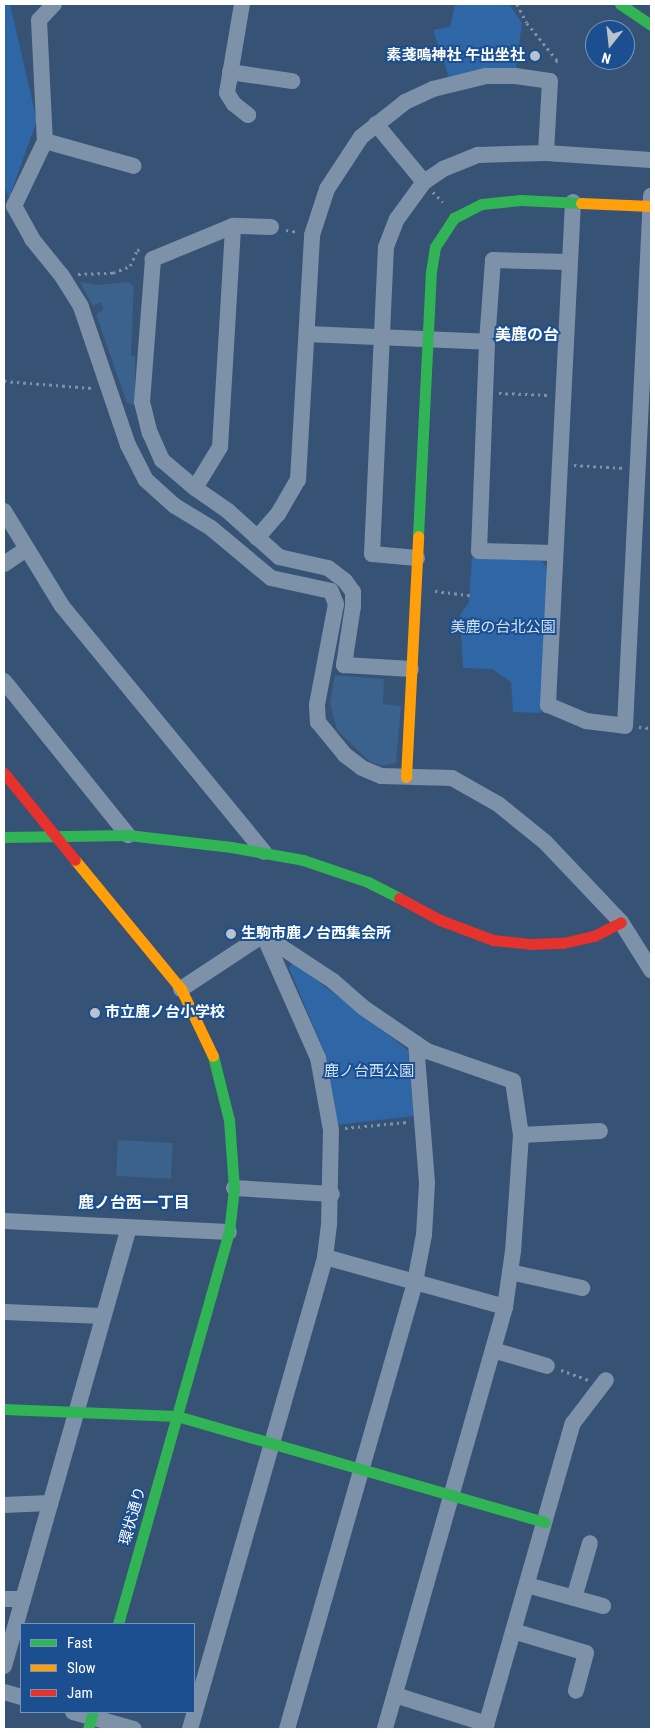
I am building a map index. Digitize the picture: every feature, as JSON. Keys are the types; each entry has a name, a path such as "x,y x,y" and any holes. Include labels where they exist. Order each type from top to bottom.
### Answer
{"street":[{"path":"54,4 39,20 46,141 14,206 32,239 62,276 84,315 128,445 146,480 175,506 211,528 271,578 331,591 336,604 317,705 318,722 345,755 362,768 381,776 452,778 498,804 545,842 621,922 651,970"},
{"path":"242,4 227,93 234,104 248,115"},
{"path":"620,4 651,25"},
{"path":"230,72 292,82"},
{"path":"257,538 278,514 298,480 312,234 320,205 336,171 361,137 405,102 461,80 486,76 550,81 546,153"},
{"path":"376,124 424,182"},
{"path":"46,141 134,166"},
{"path":"417,558 372,554 382,339 389,239 397,219 424,182 443,169 478,155 546,153 651,160"},
{"path":"406,777 432,260 440,238 456,216 493,202 574,202 651,202 647,419 640,469 645,495 625,726 586,721 548,705 574,202"},
{"path":"195,488 220,447 233,226"},
{"path":"271,227 233,226 153,259 142,402 162,460 195,488 228,511 279,557 328,568 338,572 345,581 353,592 353,606 344,665 411,670"},
{"path":"555,553 479,550 487,342 493,260 570,262"},
{"path":"307,334 428,342 487,342"},
{"path":"4,511 25,550 62,606 264,852"},
{"path":"4,564 25,550"},
{"path":"4,681 128,835"},
{"name":"環状通り","path":"4,773 181,989 210,1048 224,1093 234,1188 229,1232 118,1623"},
{"path":"4,837 128,835 264,852 303,860 368,882 440,920 493,940 530,944 564,943 594,936 621,922"},
{"path":"181,989 263,935"},
{"path":"263,935 333,981 364,1008 427,1051 513,1081 521,1135 510,1272 505,1307 385,1729"},
{"path":"195,1711 325,1257 332,1194 331,1130 318,1058 263,935"},
{"path":"287,1729 415,1282 424,1235 427,1183 416,1043"},
{"path":"521,1135 600,1131"},
{"path":"234,1188 332,1194"},
{"path":"4,1221 229,1232"},
{"path":"4,1666 129,1227"},
{"path":"325,1257 505,1307"},
{"path":"510,1272 582,1288"},
{"path":"4,1312 103,1316"},
{"path":"494,1350 547,1366"},
{"path":"395,1695 486,1727 574,1422 603,1384"},
{"path":"4,1409 76,1410 177,1416 545,1522"},
{"path":"4,1505 50,1503"},
{"path":"574,1598 590,1543"},
{"path":"527,1585 604,1606"},
{"path":"4,1599 23,1598"},
{"path":"514,1631 586,1653 576,1691"},
{"path":"4,1692 20,1697"},
{"path":"76,1713 91,1719 134,1729"},
{"path":"190,1729 195,1713"}],"path":[{"path":"517,4 527,23 557,60 550,81"},
{"path":"424,182 456,216"},
{"path":"271,227 312,234"},
{"path":"62,276 113,273 130,266 137,250"},
{"path":"4,382 109,391"},
{"path":"485,393 563,396"},
{"path":"560,465 640,469"},
{"path":"435,584 435,593 470,594"},
{"path":"331,1130 421,1120"},
{"path":"547,1366 603,1384"}],"green space":[{"path":"4,4 10,4 37,121 9,198 4,184"},
{"path":"455,4 509,4 522,23 515,76 451,83 433,30 450,27"},
{"name":"美鹿の台北公園","path":"472,557 542,561 548,570 541,713 513,712 511,682 492,669 463,668 460,615 469,602"},
{"name":"鹿ノ台西公園","path":"293,962 408,1050 414,1116 336,1125 326,1056 289,968"}],"shaded area":[{"path":"80,282 97,285 128,282 134,286 131,355 135,356 135,405 127,403 96,314 104,309 100,302 93,306"},
{"path":"335,675 384,679 383,704 401,706 396,763 382,766 369,761 337,730 330,703"},
{"path":"118,1140 173,1143 171,1179 116,1176"}],"traffic: fast":[{"path":"620,4 651,25"},
{"path":"418,536 431,272 435,247 454,218 482,204 521,200 581,203"},
{"path":"4,837 128,835 231,847 303,860 368,882 399,898"},
{"path":"118,1623 229,1232 234,1188 229,1120 213,1056"},
{"path":"4,1409 177,1416 545,1522"},
{"path":"88,1729 93,1713"}],"traffic: slow":[{"path":"581,203 651,206"},
{"path":"406,777 418,536"},
{"path":"75,860 181,989 213,1056"}],"traffic: jam":[{"path":"4,773 75,860"},
{"path":"399,898 440,920 493,940 530,944 563,943 594,936 621,922"}],"place":[{"name":"素戔嗚神社 午出坐社","path":"535,56"},
{"name":"生駒市鹿ノ台西集会所","path":"231,934"},
{"name":"市立鹿ノ台小学校","path":"95,1013"}],"district":[{"name":"美鹿の台","path":"527,335"},
{"name":"鹿ノ台西一丁目","path":"134,1203"}]}
